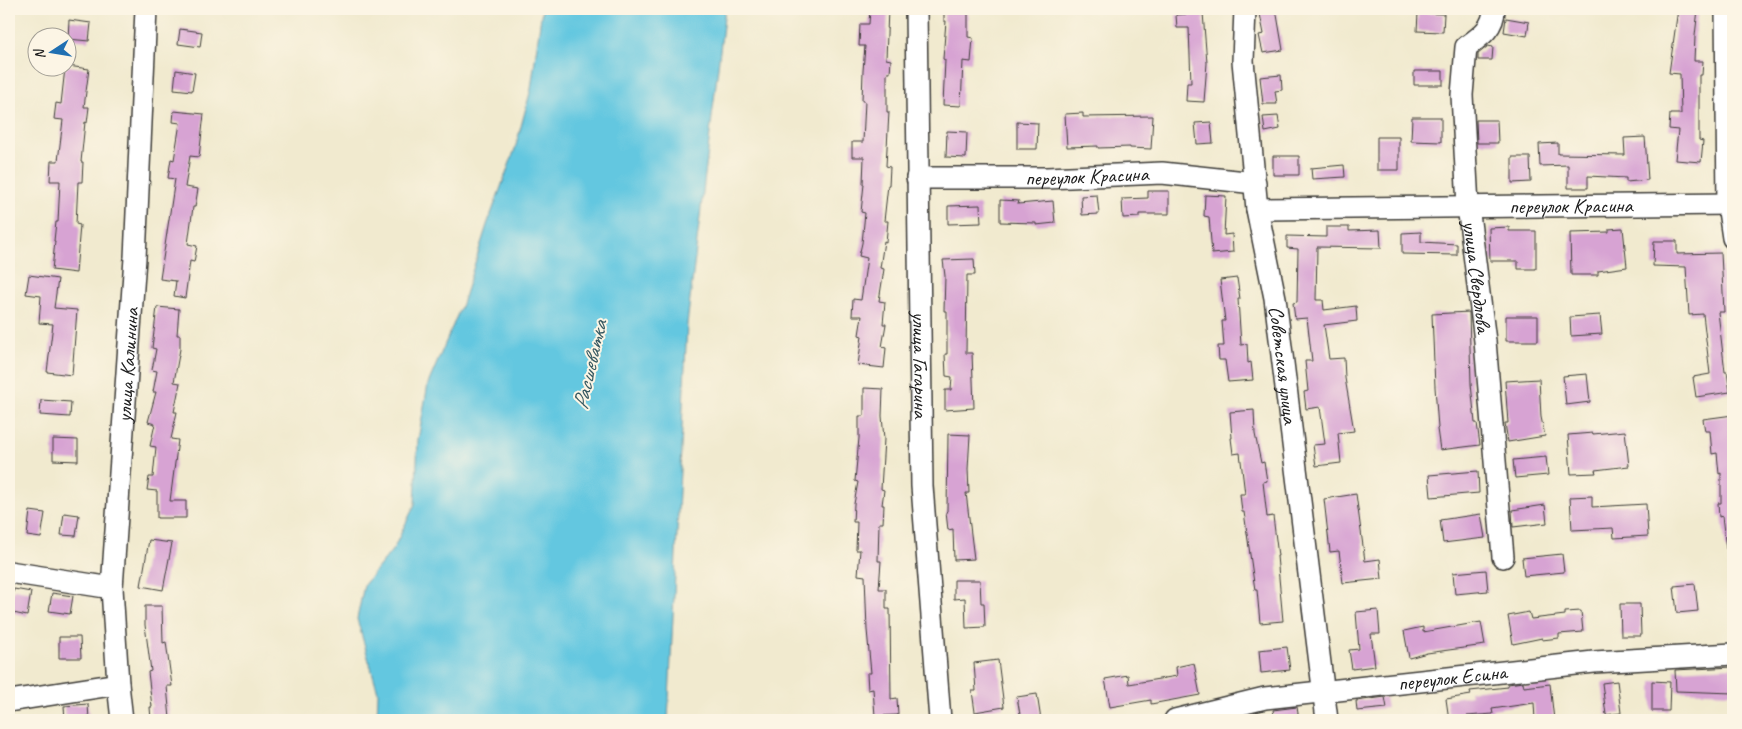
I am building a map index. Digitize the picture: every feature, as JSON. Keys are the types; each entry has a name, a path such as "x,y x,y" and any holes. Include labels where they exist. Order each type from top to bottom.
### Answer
{"street":[{"name":"улица Калинина","path":"122,720 112,588 135,258 146,9"},
{"name":"улица Гагарина","path":"916,9 922,486 940,720"},
{"name":"Советская улица","path":"1244,9 1243,61 1257,209 1275,298 1327,720"},
{"name":"улица Свердлова","path":"1494,9 1494,19 1484,34 1466,47 1462,95 1468,206 1485,341 1503,557"},
{"path":"1726,9 1730,204 1733,238"},
{"name":"переулок Красина","path":"917,178 1047,178 1162,173 1256,183"},
{"name":"переулок Красина","path":"1257,209 1730,204"},
{"path":"9,572 112,588"},
{"name":"переулок Есина","path":"1175,720 1265,698 1594,662 1733,654"},
{"path":"9,701 118,684"}],"water":[{"name":"Расшеватка","path":"542,9 725,9 687,324 668,720 377,720 378,692 357,619 364,585 394,548 415,504 418,440 428,384 462,304 487,225 515,149 531,89"}],"building":[{"path":"870,9 888,9 886,59 891,60 890,73 887,73 887,112 889,112 886,166 890,167 884,221 888,221 886,242 884,241 880,268 884,269 879,301 885,302 883,324 886,324 882,347 886,348 884,368 858,365 862,336 859,335 862,316 852,316 853,299 861,300 867,258 859,256 865,213 861,212 864,157 852,157 852,142 863,142 865,101 862,101 865,46 859,46 860,24 869,24"},
{"path":"944,9 968,9 968,37 973,38 971,62 963,61 961,106 943,105 945,60 943,59 946,21 944,21"},
{"path":"1259,9 1276,9 1283,50 1263,53 1259,35 1264,34"},
{"path":"1678,9 1698,9 1694,61 1703,61 1702,75 1699,75 1699,140 1703,141 1701,162 1675,160 1678,130 1669,129 1670,114 1681,114 1680,74 1669,73"},
{"path":"1203,13 1207,63 1204,102 1186,101 1187,83 1191,83 1189,28 1177,28 1176,15"},
{"path":"1418,13 1444,14 1443,32 1417,31"},
{"path":"1506,18 1529,22 1527,36 1504,32"},
{"path":"69,20 91,23 89,41 78,40 78,28 69,28"},
{"path":"180,29 202,32 200,47 178,44"},
{"path":"1488,46 1493,47 1492,60 1478,60 1478,54"},
{"path":"78,67 89,69 84,107 89,107 87,123 85,122 81,162 83,162 82,182 78,182 76,224 80,225 76,273 52,270 56,222 58,222 60,181 50,181 51,161 58,161 63,120 54,119 56,103 61,104 64,78 78,78"},
{"path":"176,70 195,73 192,91 174,89"},
{"path":"1414,71 1443,71 1443,85 1414,85"},
{"path":"1281,75 1282,90 1275,91 1277,104 1263,104 1260,77"},
{"path":"174,111 204,114 199,157 190,156 185,187 198,189 195,207 193,207 188,244 197,246 194,262 190,261 185,298 174,296 176,281 160,279 175,179 168,178 171,159 174,160 180,123 173,122"},
{"path":"1083,113 1083,117 1153,116 1151,149 1130,147 1098,148 1098,146 1067,147 1065,114"},
{"path":"1278,116 1280,129 1265,132 1263,117"},
{"path":"1412,117 1441,117 1441,142 1411,141"},
{"path":"1476,120 1497,120 1498,143 1477,143"},
{"path":"1017,122 1038,123 1037,149 1017,149"},
{"path":"1211,122 1213,143 1197,144 1195,123"},
{"path":"947,131 967,132 966,158 946,157"},
{"path":"1377,137 1399,137 1399,170 1377,170"},
{"path":"1645,137 1648,180 1626,182 1626,178 1588,176 1588,188 1568,188 1568,165 1540,166 1539,144 1558,143 1558,154 1625,155 1624,138"},
{"path":"1273,156 1299,156 1299,175 1273,175"},
{"path":"1512,157 1530,157 1531,182 1512,183"},
{"path":"1344,165 1345,177 1312,179 1311,168"},
{"path":"1148,191 1169,191 1169,214 1139,214 1139,217 1123,218 1122,199 1148,198"},
{"path":"1097,195 1099,214 1082,215 1081,196"},
{"path":"1205,195 1226,196 1224,235 1232,234 1233,252 1212,254 1209,217 1204,216"},
{"path":"1000,200 1019,201 1018,204 1053,201 1055,223 1036,225 1036,223 1000,222"},
{"path":"980,205 981,223 948,224 948,206"},
{"path":"1326,227 1349,227 1349,231 1380,230 1381,248 1317,247 1316,300 1323,300 1324,310 1356,306 1357,321 1324,325 1329,359 1344,358 1345,378 1354,431 1338,433 1341,463 1316,466 1313,445 1325,444 1320,407 1306,409 1304,392 1308,391 1305,361 1312,361 1307,318 1295,319 1293,303 1297,302 1298,249 1287,248 1287,236 1326,237"},
{"path":"1509,227 1509,231 1536,231 1536,269 1518,269 1518,261 1490,261 1489,228"},
{"path":"1623,228 1627,267 1598,271 1598,275 1571,275 1570,233 1609,232 1609,229"},
{"path":"1421,232 1421,242 1457,244 1457,255 1402,254 1402,233"},
{"path":"1654,241 1677,241 1677,254 1721,253 1724,312 1718,312 1725,372 1727,372 1730,392 1696,397 1693,377 1710,374 1703,314 1689,315 1686,267 1653,266"},
{"path":"974,259 975,275 967,275 966,353 972,353 974,408 945,410 945,390 951,390 952,377 946,376 947,311 944,311 945,276 943,260"},
{"path":"29,275 58,279 54,308 77,310 72,375 47,372 53,324 39,323 41,296 26,294"},
{"path":"1237,278 1240,299 1238,299 1241,345 1247,344 1248,363 1251,362 1253,380 1228,382 1225,360 1219,360 1218,346 1224,346 1222,321 1225,321 1220,280"},
{"path":"157,307 179,309 177,335 180,335 180,349 174,382 180,383 174,412 177,412 171,439 178,440 170,501 186,501 186,518 157,518 157,491 147,490 149,477 153,477 156,447 150,446 155,424 148,422 156,392 153,392 157,371 152,370 156,349 152,348"},
{"path":"1469,312 1471,384 1475,423 1477,423 1480,445 1440,450 1437,429 1432,314"},
{"path":"1600,315 1602,334 1571,336 1570,317"},
{"path":"1506,316 1538,316 1538,341 1506,341"},
{"path":"1587,374 1590,402 1566,405 1563,376"},
{"path":"1539,379 1541,417 1545,436 1508,442 1505,423 1508,423 1505,381"},
{"path":"864,388 883,389 882,416 884,439 881,489 884,490 882,505 884,505 883,523 879,523 878,561 881,561 879,589 886,589 886,609 890,609 891,699 897,698 898,715 875,716 873,689 868,690 867,673 871,673 865,576 858,575 860,550 856,550 857,522 853,522 858,482 855,481 859,416 864,416"},
{"path":"41,400 71,402 70,417 40,415"},
{"path":"1254,410 1255,434 1261,463 1264,462 1267,481 1263,482 1267,517 1273,516 1283,621 1260,623 1257,590 1255,590 1244,512 1242,512 1240,494 1245,494 1240,453 1233,454 1230,412"},
{"path":"1733,415 1733,548 1726,549 1722,516 1719,517 1718,503 1721,503 1721,473 1719,474 1717,453 1712,454 1710,431 1705,431 1703,419"},
{"path":"1625,431 1629,466 1595,470 1596,473 1571,474 1568,435"},
{"path":"948,434 970,435 969,493 966,493 974,559 954,560 953,529 948,530 946,512"},
{"path":"53,439 78,440 78,461 53,460"},
{"path":"1546,457 1548,475 1515,478 1513,460"},
{"path":"1478,471 1479,493 1431,497 1429,475"},
{"path":"1356,494 1365,561 1380,559 1382,579 1343,583 1339,551 1330,552 1324,499"},
{"path":"1592,496 1592,507 1646,504 1648,536 1614,538 1613,528 1572,530 1570,497"},
{"path":"1545,505 1547,523 1513,527 1512,510"},
{"path":"30,511 45,513 41,538 27,536"},
{"path":"64,513 79,515 76,536 61,535"},
{"path":"1481,514 1485,538 1443,543 1440,520"},
{"path":"149,540 172,543 163,590 141,586"},
{"path":"1562,554 1564,572 1524,576 1522,558"},
{"path":"1486,570 1488,591 1455,594 1453,573"},
{"path":"954,580 980,580 981,603 984,603 985,627 966,628 965,598 954,599"},
{"path":"1695,584 1698,611 1677,613 1674,586"},
{"path":"14,589 31,592 27,616 9,612"},
{"path":"52,593 73,596 70,614 49,611"},
{"path":"1620,604 1640,604 1641,636 1621,636"},
{"path":"145,606 162,606 163,643 166,642 172,686 167,686 170,719 151,720 150,707 152,707 148,672 151,671 145,625"},
{"path":"1378,610 1380,634 1371,634 1375,666 1352,669 1349,650 1359,649 1356,612"},
{"path":"1581,611 1583,632 1559,634 1559,638 1542,640 1542,638 1513,644 1508,616 1529,612 1531,619 1565,615 1565,612"},
{"path":"1481,622 1485,645 1427,653 1409,658 1404,631 1423,627 1423,632"},
{"path":"59,637 80,637 81,658 59,658"},
{"path":"1287,647 1290,670 1261,673 1259,650"},
{"path":"998,660 1004,707 975,712 972,691 976,691 974,663"},
{"path":"1194,663 1200,695 1151,704 1151,700 1110,707 1105,679 1128,675 1129,684 1177,676 1176,667"},
{"path":"1733,667 1733,693 1676,691 1675,670"},
{"path":"1617,681 1621,713 1606,715 1602,683"},
{"path":"1652,681 1670,682 1669,711 1652,711"},
{"path":"1523,682 1524,687 1550,684 1554,720 1535,720 1534,703 1492,709 1493,714 1467,716 1467,720 1449,720 1446,699 1471,695 1470,691 1508,687 1508,684"},
{"path":"1037,694 1041,720 1021,720 1017,697"},
{"path":"1385,697 1387,708 1357,711 1356,701"},
{"path":"88,704 89,720 65,720 64,706"},
{"path":"1297,707 1299,720 1275,720 1273,710"}]}
